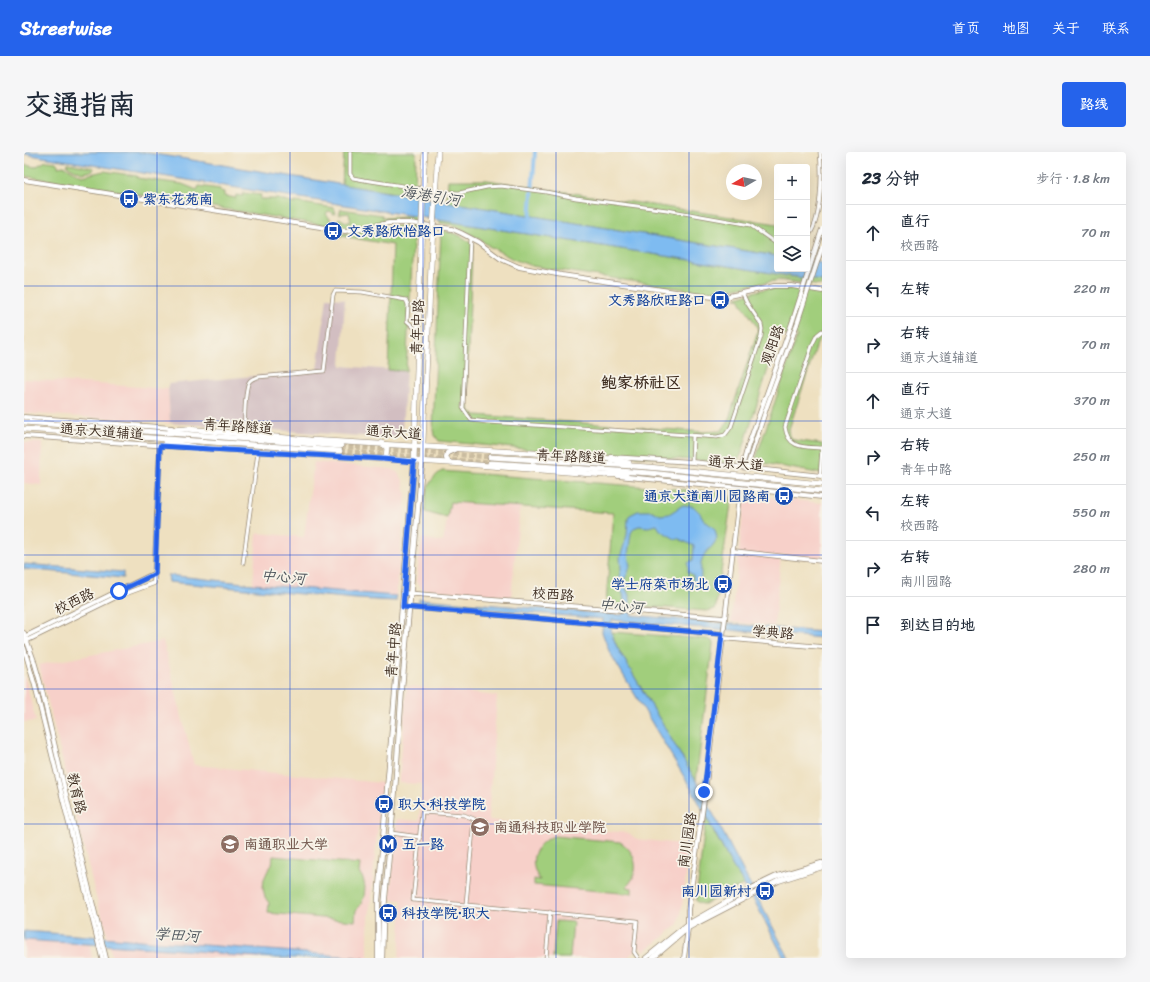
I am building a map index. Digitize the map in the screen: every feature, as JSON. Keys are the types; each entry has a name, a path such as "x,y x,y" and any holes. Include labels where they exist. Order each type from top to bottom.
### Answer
{"main road":[{"name":"青年中路","path":"378,958 378,900 415,445 425,152"},
{"name":"青年中路","path":"382,958 383,922 410,594 424,446 432,244 438,152"},
{"path":"24,422 132,430"},
{"path":"24,429 133,437"},
{"name":"通京大道","path":"132,430 187,430 310,440 415,445 456,449 485,449 600,457 648,467 822,484"},
{"name":"青年路隧道","path":"132,430 341,448 133,437"},
{"name":"通京大道","path":"133,437 202,448 606,475 650,473 822,491"},
{"path":"382,443 388,448 388,453 383,459"},
{"path":"452,464 448,462 446,456 448,452 456,449"},
{"name":"青年路隧道","path":"648,467 490,460 650,473"},
{"path":"646,958 688,926 775,878 822,863"},
{"path":"755,890 822,867"},
{"path":"653,958 688,926"}],"street":[{"path":"350,152 350,174 353,178 442,192 459,193 501,186 667,210 750,225 774,242"},
{"path":"810,236 812,234 819,209 822,190 820,152"},
{"path":"24,180 324,228 345,230 389,223 410,223 452,230 470,238 501,259 519,267 696,296 724,296 774,286 792,286 822,291"},
{"name":"观阳路","path":"745,467 794,323 822,229"},
{"path":"470,238 463,408 471,420 693,436 717,437 725,435 734,420 762,329 761,324 747,303 742,292"},
{"name":"观阳路","path":"794,323 822,247"},
{"path":"810,253 822,255"},
{"path":"244,434 248,383 251,380 258,377 324,371 332,295 335,291 362,292 406,300 408,305 407,321 418,332"},
{"path":"600,457 692,462 821,476 822,448 794,444 789,440 786,434 786,427 813,343 817,335 822,332"},
{"name":"通京大道辅道","path":"24,417 187,430"},
{"name":"通京大道辅道","path":"24,436 202,448"},
{"path":"692,462 693,436"},
{"path":"155,574 160,446"},
{"path":"243,563 258,452"},
{"path":"606,475 822,497"},
{"name":"南川园路","path":"684,958 688,926 688,910 704,792 740,488"},
{"path":"733,551 822,561"},
{"name":"校西路","path":"25,638 116,597 154,583 155,574"},
{"name":"校西路","path":"25,638 155,574"},
{"name":"校西路","path":"404,593 632,610 724,619"},
{"name":"校西路","path":"403,607 722,635"},
{"name":"学典路","path":"722,635 822,647"},
{"name":"教育路","path":"25,638 40,682 96,934 106,958"},
{"name":"教育路","path":"24,648 101,934 102,958"},
{"path":"466,904 474,819 464,815 422,812 413,900 637,920 634,952 638,958"},
{"path":"391,833 420,837"},
{"path":"546,958 550,912"}],"shaded area":[{"path":"327,298 345,299 341,366 406,371 402,430 397,436 392,438 170,423 168,384 317,370"},
{"path":"24,379 168,389 170,423 24,413"},
{"path":"24,442 42,443 41,485 24,483"},
{"path":"314,462 392,469 397,472 403,480 406,494 396,596 253,584 257,533 304,537"},
{"path":"747,495 822,503 822,560 781,555 774,626 731,622 744,506"},
{"path":"450,502 520,507 511,597 422,589 416,582 422,538 443,542"},
{"name":"南通职业大学","path":"163,641 194,765 382,783 368,930 368,958 112,958 105,924 98,905 39,665"},
{"path":"24,674 36,721 24,722"},
{"name":"南通科技职业学院","path":"407,686 497,696 488,820 629,833 636,839 690,845 681,914 678,924 644,951 640,947 628,958 399,958 402,900 390,899 397,819 419,821 422,784 399,783"},
{"path":"24,940 90,945 92,958 24,958"}],"green space":[{"path":"344,152 416,152 415,196 342,185"},
{"path":"46,161 56,162 58,167 64,166 82,176 104,171 137,176 137,178 182,184 197,190 199,186 220,189 220,191 224,192 224,196 236,198 236,195 243,196 243,193 261,195 260,199 278,199 295,204 295,202 334,208 336,213 332,214 332,212 328,211 326,214 331,220 331,223 335,222 339,218 346,222 351,222 349,213 339,214 341,209 382,215 383,218 410,217 411,215 414,216 414,221 396,219 356,227 329,226 24,176 24,167 26,165 35,167"},
{"path":"68,163 93,168 93,171 82,173 67,166"},
{"path":"448,180 487,180 774,224 774,256 447,202"},
{"path":"440,220 822,281 822,286 779,280 719,291 704,292 532,266 513,259 453,225 440,223"},
{"path":"414,226 406,371 388,370 393,245 330,234"},
{"path":"441,230 459,235 474,246 472,251 466,401 470,412 476,415 704,432 721,431 728,422 758,330 739,298 735,298 756,291 773,288 795,288 822,293 822,337 818,341 789,429 790,436 794,440 822,444 822,474 759,462 756,458 797,336 779,334 741,455 737,461 732,463 626,455 567,453 439,441 433,430"},
{"path":"442,471 727,493 730,497 731,504 716,606 714,609 707,611 606,603 613,513 450,502 447,518 425,512 426,494 430,484"},
{"path":"611,632 708,639 712,641 713,644 696,781 617,647"},
{"path":"706,817 730,862 744,884 705,904 699,903 696,900"},
{"path":"554,836 620,842 626,846 635,863 634,875 626,887 632,888 632,894 534,885 534,879 540,880 536,873 533,860 537,848 547,839"},
{"path":"273,856 360,864 359,873 363,878 365,887 364,897 360,906 356,910 355,921 268,913 269,903 265,897 263,888 264,879 272,865"},
{"path":"556,921 573,922 570,958 553,958"}],"water":[{"path":"24,152 141,152 180,158 774,256 774,272 810,272 810,261 822,263 822,281 24,154"},
{"path":"683,505 693,506 704,520 715,529 717,538 702,559 701,580 699,586 695,586 693,584 693,575 688,572 688,563 693,560 694,546 677,538 675,539 660,530 657,525 648,527 639,526 634,528 631,533 628,555 630,566 624,580 630,598 631,615 822,632 822,638 612,620 611,632 617,647 696,781 789,958 784,958 756,904 730,862 695,795 609,651 602,632 603,619 419,603 419,599 622,615 625,607 623,594 618,585 618,580 621,569 620,558 627,535 628,519 630,515 638,511 653,511 660,515 669,514"},
{"path":"24,564 123,572 123,578 24,569"},
{"path":"168,575 396,596 396,601 356,599 169,582"},
{"path":"24,931 364,958 277,958 24,940"}],"waterway":[{"path":"530,220 535,152"}],"tunnel":[{"path":"341,446 490,457"},
{"path":"340,451 490,463"}],"place":[{"name":"紫东花苑南","path":"129,199"},
{"name":"文秀路欣怡路口","path":"333,231"},
{"name":"文秀路欣旺路口","path":"720,300"},
{"name":"通京大道南川园路南","path":"784,496"},
{"name":"学士府菜市场北","path":"723,584"},
{"name":"职大·科技学院","path":"384,804"},
{"name":"南通科技职业学院","path":"480,827"},
{"name":"南通职业大学","path":"230,844"},
{"name":"五一路","path":"388,844"},
{"name":"南川园新村","path":"765,891"},
{"name":"科技学院·职大","path":"388,913"}],"district":[{"name":"鲍家桥社区","path":"641,382"}],"route":[{"path":"119,591 155,574 160,446 414,462 403,607 722,634 704,792"}],"water label":[{"name":"海港引河","path":"431,196"},
{"name":"中心河","path":"283,577"},
{"name":"中心河","path":"621,606"},
{"name":"学田河","path":"177,935"}]}
